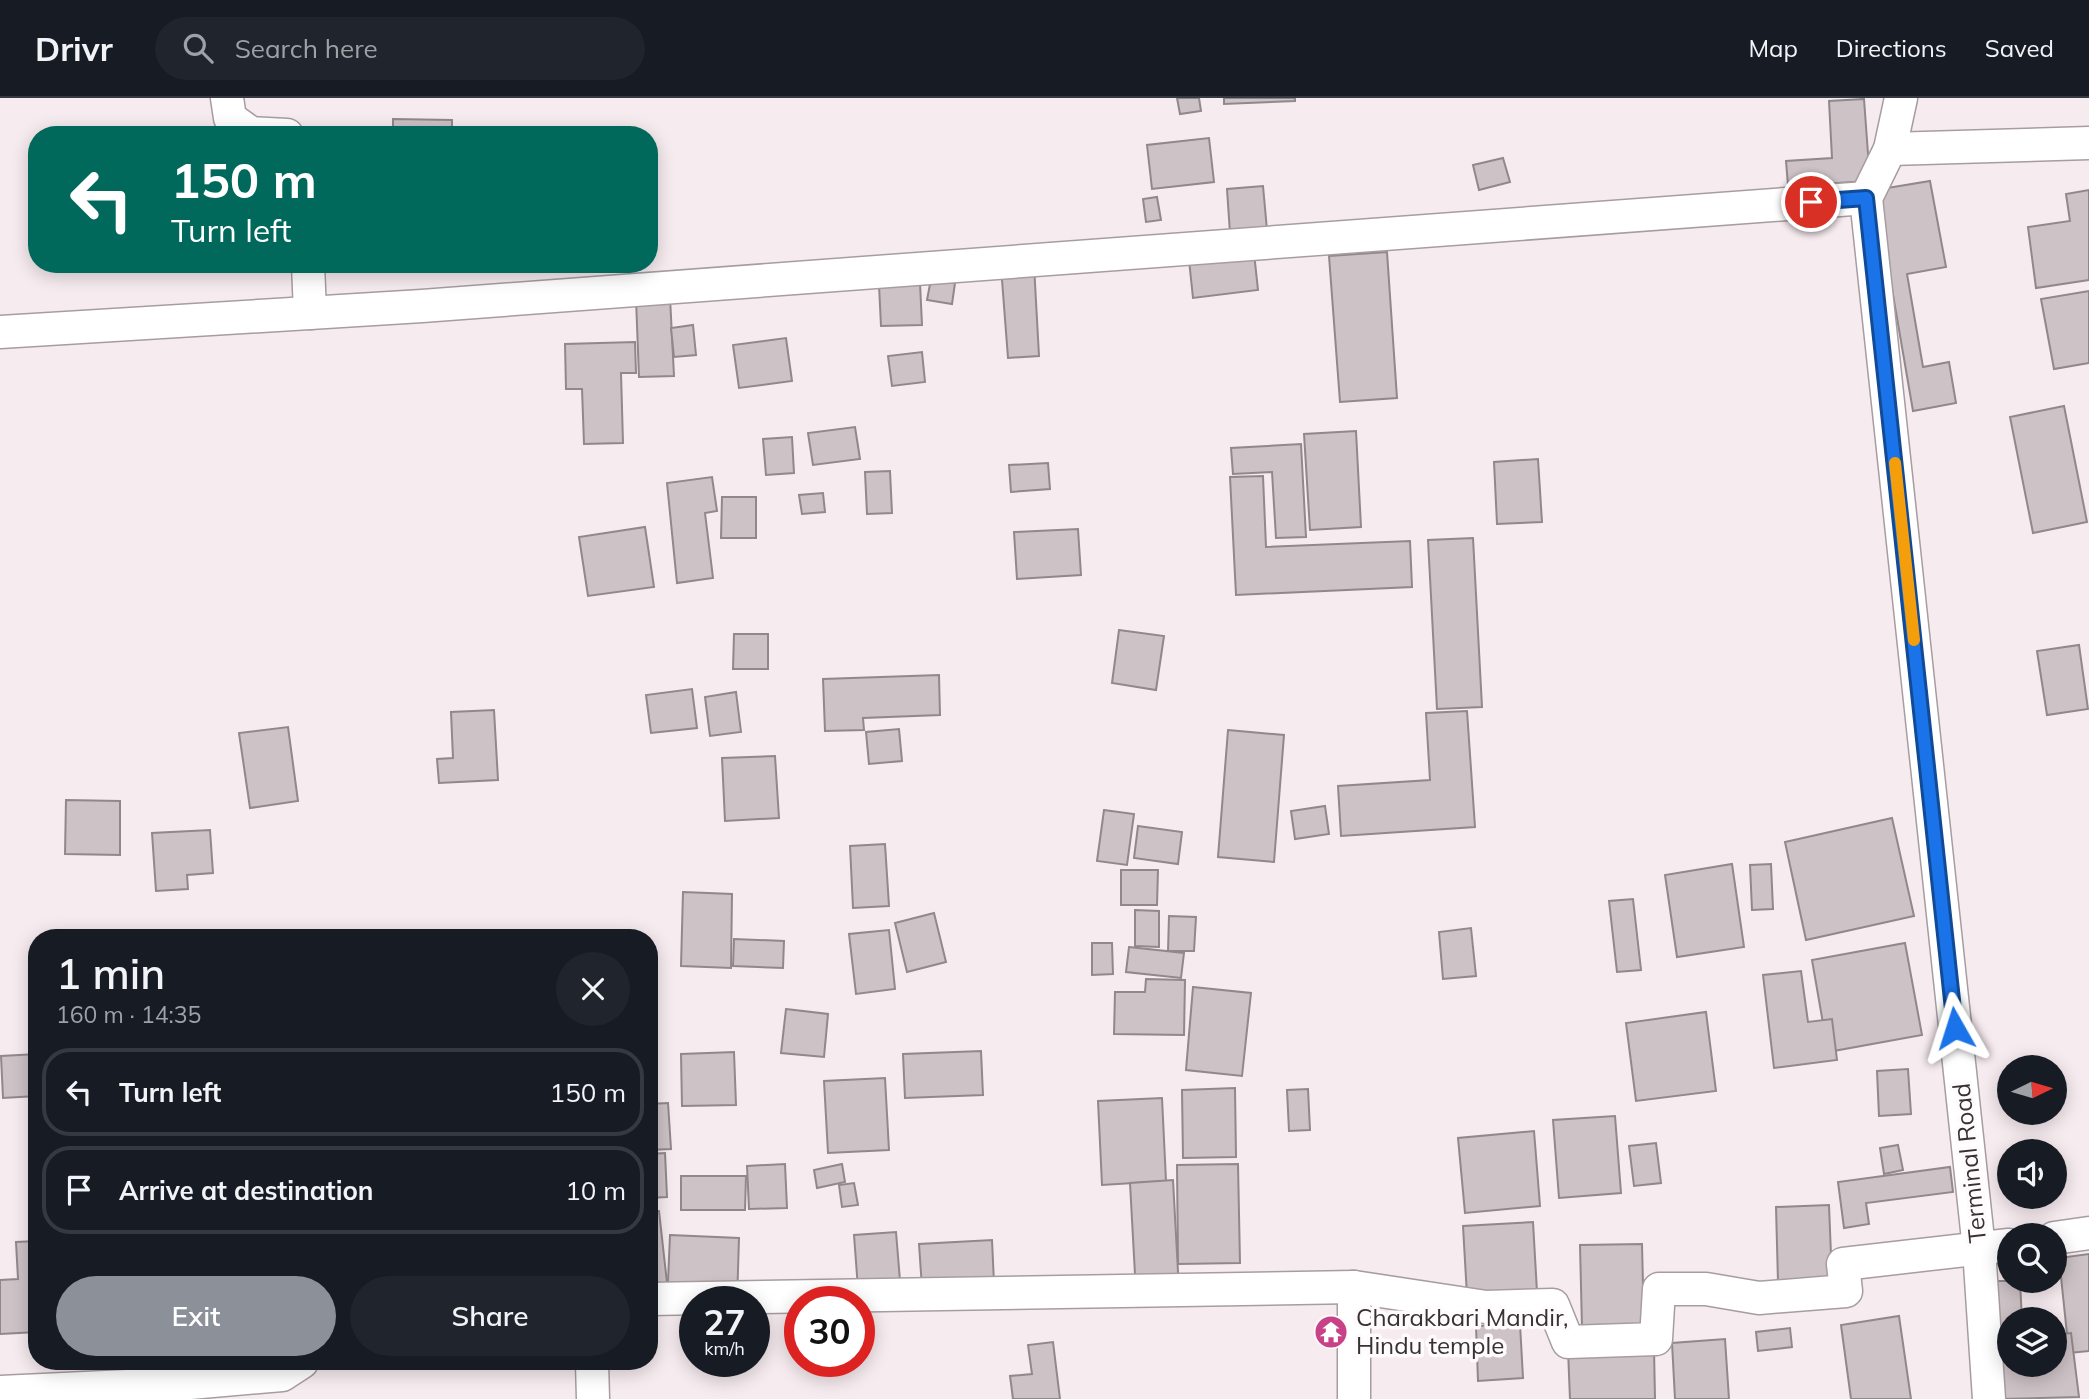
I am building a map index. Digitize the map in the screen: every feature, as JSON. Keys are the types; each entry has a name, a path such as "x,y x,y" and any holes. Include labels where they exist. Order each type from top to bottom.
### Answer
{"street":[{"path":"228,98 230,118 241,126"},
{"path":"0,332 310,313 1866,198 1890,149 1901,98"},
{"path":"1890,149 2089,143"},
{"name":"Terminal Road","path":"1866,198 1994,1247 1989,1399"},
{"path":"308,273 310,313"},
{"path":"2067,1236 2089,1233"},
{"path":"658,1299 1354,1287 1486,1307 1553,1305 1568,1342 1656,1339 1660,1289 1706,1289 1759,1298 1846,1291 1843,1264 1994,1247"},
{"path":"1354,1287 1354,1399"},
{"path":"0,1392 282,1375 290,1370"},
{"path":"592,1370 593,1399"}],"building":[{"path":"1177,98 1199,98 1201,111 1180,114"},
{"path":"1224,98 1295,98 1295,101 1224,104"},
{"path":"1864,99 1870,181 1788,186 1786,161 1832,158 1829,101"},
{"path":"393,119 452,120 452,126 393,126"},
{"path":"1209,138 1214,182 1152,189 1147,145"},
{"path":"1503,158 1510,182 1479,190 1473,165"},
{"path":"1930,181 1946,267 1907,274 1923,367 1949,362 1956,403 1913,411 1875,190"},
{"path":"1263,186 1267,230 1230,233 1227,189"},
{"path":"2089,190 2089,280 2036,288 2028,227 2070,221 2066,194"},
{"path":"1157,197 1161,220 1146,222 1143,199"},
{"path":"1387,252 1397,398 1340,402 1329,256"},
{"path":"1254,253 1258,290 1193,298 1189,260"},
{"path":"1034,265 1039,356 1008,358 1001,267"},
{"path":"931,279 955,283 952,304 927,300"},
{"path":"920,283 922,325 881,326 879,285"},
{"path":"2089,291 2089,363 2054,369 2041,299"},
{"path":"670,297 674,376 639,377 636,299"},
{"path":"693,325 696,355 674,357 671,328"},
{"path":"786,338 792,381 739,388 733,345"},
{"path":"635,342 636,373 621,373 623,443 584,444 582,389 566,389 565,344"},
{"path":"922,352 925,382 892,386 888,356"},
{"path":"2064,406 2087,522 2033,533 2010,417"},
{"path":"855,427 860,459 813,465 808,433"},
{"path":"1356,431 1361,527 1310,530 1304,434"},
{"path":"792,437 794,473 766,475 763,439"},
{"path":"1301,444 1306,537 1276,538 1272,472 1233,474 1231,448"},
{"path":"1538,459 1542,522 1497,524 1494,462"},
{"path":"1048,463 1050,489 1011,492 1009,465"},
{"path":"890,471 892,513 867,514 865,472"},
{"path":"1263,476 1266,547 1410,541 1412,587 1236,595 1230,477"},
{"path":"712,477 717,511 705,513 713,578 677,583 667,483"},
{"path":"823,493 825,512 802,514 799,495"},
{"path":"722,497 756,497 756,538 721,538"},
{"path":"645,527 654,587 588,596 579,537"},
{"path":"1078,529 1081,575 1017,579 1014,532"},
{"path":"1473,538 1482,707 1437,709 1428,540"},
{"path":"1119,630 1164,636 1156,690 1112,683"},
{"path":"734,634 768,634 768,669 733,669"},
{"path":"2079,645 2088,709 2047,715 2037,651"},
{"path":"939,675 940,715 863,718 864,730 825,731 823,679"},
{"path":"692,689 697,728 651,733 646,695"},
{"path":"736,692 741,732 710,736 705,697"},
{"path":"494,710 498,780 439,783 437,759 453,758 451,712"},
{"path":"1467,711 1475,827 1341,836 1338,786 1430,780 1426,713"},
{"path":"288,727 298,801 250,808 239,733"},
{"path":"899,729 902,761 869,764 866,732"},
{"path":"1228,730 1284,735 1274,862 1218,857"},
{"path":"775,756 779,818 725,821 722,758"},
{"path":"66,800 120,801 120,855 65,854"},
{"path":"1325,806 1329,834 1295,839 1291,811"},
{"path":"1104,810 1134,814 1127,865 1097,861"},
{"path":"1892,818 1914,916 1806,940 1785,842"},
{"path":"1138,826 1182,832 1178,864 1134,858"},
{"path":"210,830 213,873 187,875 188,889 156,891 152,833"},
{"path":"885,844 889,906 853,908 850,846"},
{"path":"1732,864 1744,947 1677,957 1665,875"},
{"path":"1771,864 1773,909 1752,910 1750,865"},
{"path":"1121,870 1158,870 1157,905 1121,905"},
{"path":"683,892 732,894 731,968 681,966"},
{"path":"1633,899 1641,970 1617,972 1609,901"},
{"path":"1135,910 1159,911 1159,947 1135,946"},
{"path":"934,913 946,962 907,972 895,923"},
{"path":"1169,916 1196,917 1194,951 1168,951"},
{"path":"1471,928 1476,976 1443,979 1439,932"},
{"path":"889,930 895,989 856,994 849,934"},
{"path":"734,939 784,941 783,968 733,966"},
{"path":"1092,943 1112,943 1113,974 1092,975"},
{"path":"1905,943 1922,1035 1828,1052 1812,960"},
{"path":"1129,947 1184,953 1181,978 1126,972"},
{"path":"1801,971 1808,1022 1832,1019 1837,1060 1774,1068 1763,975"},
{"path":"1146,979 1185,980 1184,1035 1114,1034 1115,992 1145,992"},
{"path":"1193,987 1251,993 1242,1076 1186,1070"},
{"path":"786,1009 828,1014 824,1057 781,1053"},
{"path":"1706,1012 1716,1091 1636,1101 1626,1023"},
{"path":"981,1051 983,1095 905,1098 903,1054"},
{"path":"734,1052 736,1105 682,1106 681,1054"},
{"path":"28,1054 28,1097 3,1098 1,1056"},
{"path":"1908,1069 1911,1114 1879,1116 1877,1071"},
{"path":"885,1078 889,1150 828,1153 824,1081"},
{"path":"1235,1088 1236,1157 1183,1158 1182,1090"},
{"path":"1308,1089 1310,1130 1289,1131 1287,1090"},
{"path":"1162,1098 1166,1181 1102,1185 1098,1101"},
{"path":"668,1103 671,1149 658,1150 658,1104"},
{"path":"1615,1116 1621,1193 1559,1198 1553,1120"},
{"path":"1534,1131 1540,1206 1465,1213 1458,1138"},
{"path":"1656,1143 1661,1183 1634,1186 1629,1146"},
{"path":"1898,1145 1903,1170 1884,1174 1880,1148"},
{"path":"658,1153 665,1153 667,1197 658,1198"},
{"path":"785,1164 787,1208 749,1209 747,1166"},
{"path":"842,1164 845,1182 817,1188 814,1170"},
{"path":"1238,1164 1240,1263 1178,1264 1177,1165"},
{"path":"1950,1167 1953,1192 1866,1203 1869,1224 1844,1228 1838,1182"},
{"path":"681,1176 746,1176 745,1210 681,1210"},
{"path":"1173,1180 1179,1290 1136,1293 1130,1183"},
{"path":"854,1183 858,1205 842,1207 839,1185"},
{"path":"1829,1205 1832,1280 1778,1282 1776,1207"},
{"path":"658,1211 668,1292 658,1293"},
{"path":"1533,1222 1537,1292 1467,1296 1463,1226"},
{"path":"896,1232 902,1305 875,1303 875,1286 858,1286 854,1235"},
{"path":"670,1235 739,1238 738,1286 679,1286 679,1304 667,1304"},
{"path":"992,1240 994,1283 922,1288 919,1244"},
{"path":"28,1241 28,1332 0,1334 0,1280 18,1279 16,1242"},
{"path":"1642,1244 1644,1326 1582,1328 1580,1245"},
{"path":"2089,1254 2089,1351 2069,1353 2067,1307 2064,1307 2063,1293 2067,1293 2067,1257"},
{"path":"1991,1281 1997,1281 1997,1293 2021,1293 2021,1307 1997,1307 1995,1336"},
{"path":"1899,1316 1911,1399 1851,1399 1841,1325"},
{"path":"1520,1324 1523,1378 1478,1381 1476,1326"},
{"path":"1790,1328 1792,1347 1758,1351 1756,1332"},
{"path":"2067,1333 2071,1333 2079,1397 2001,1399 1998,1377 2067,1377"},
{"path":"1725,1339 1729,1399 1675,1399 1672,1343"},
{"path":"1053,1342 1060,1399 1013,1399 1010,1376 1032,1374 1028,1345"},
{"path":"1994,1343 1997,1343 1997,1367"},
{"path":"1654,1348 1655,1399 1570,1399 1568,1350"}],"slow traffic":[{"path":"1895,463 1914,640"}],"place":[{"name":"Charakbari Mandir, Hindu temple","path":"1331,1332"}],"route":[{"path":"1811,202 1866,198 1955,1028"}]}
